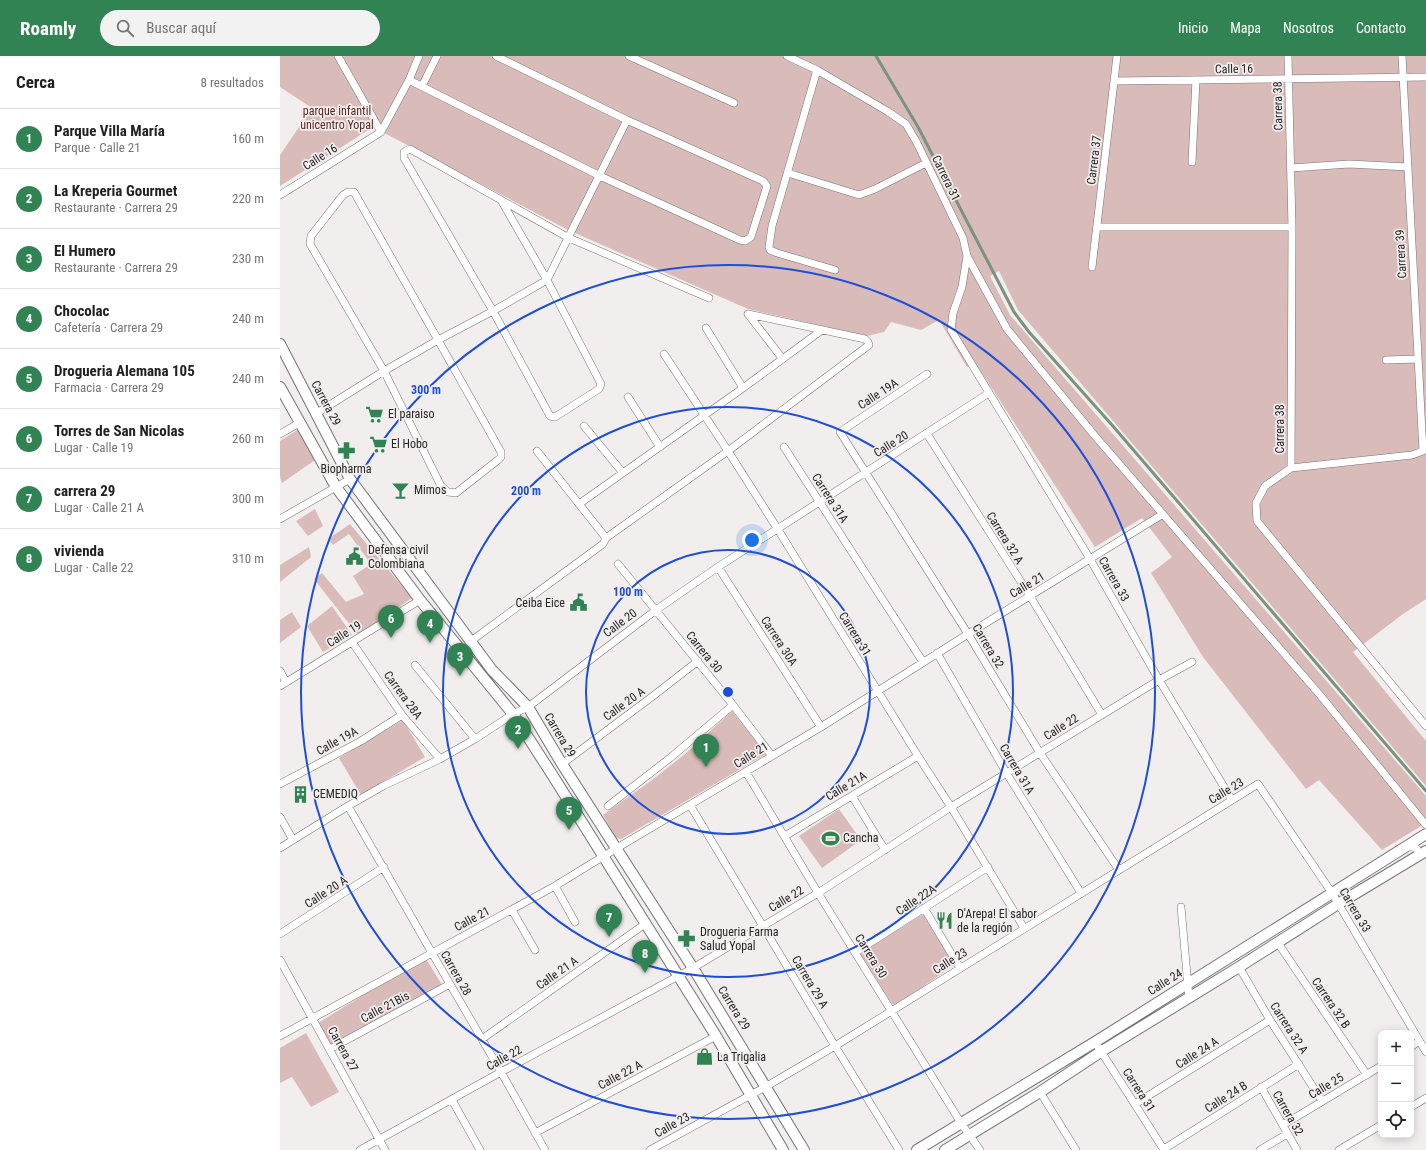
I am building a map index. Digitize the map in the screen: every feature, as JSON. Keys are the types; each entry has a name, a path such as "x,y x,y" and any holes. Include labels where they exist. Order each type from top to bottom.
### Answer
{"main road":[{"name":"Carrera 29","path":"280,344 350,479 492,670 528,707 562,764 694,968 767,1086 804,1150"},
{"path":"280,387 301,422 336,487 420,600 513,714 716,1036 783,1150"},
{"name":"Calle 24","path":"917,1150 1095,1042 1426,834"},
{"path":"945,1150 1040,1092 1102,1051 1278,943 1338,904 1426,851"}],"street":[{"path":"338,56 381,132"},
{"name":"Calle 16","path":"280,195 381,132 409,80 419,56"},
{"path":"422,86 437,56"},
{"path":"409,80 600,176 740,240 745,241 751,237 767,186 763,181 627,120 496,56"},
{"path":"629,56 734,104"},
{"name":"Carrera 31","path":"787,56 798,59 887,111 906,124 963,238 967,256 962,287 952,313 951,330 974,370"},
{"name":"Carrera 37","path":"1092,267 1117,56"},
{"name":"Carrera 38","path":"1288,56 1292,227 1291,468 1265,486 1256,503 1257,521 1426,726"},
{"name":"Carrera 39","path":"1291,468 1412,455 1423,451 1402,56"},
{"path":"817,70 772,226 769,247 770,250 835,270"},
{"name":"Calle 16","path":"1114,81 1426,77"},
{"path":"1192,162 1196,80"},
{"path":"317,413 384,371 547,280 627,120"},
{"path":"501,200 547,280 601,384 599,389 555,417 550,416 493,311 404,158 404,152 410,149 569,238 709,298"},
{"path":"788,173 859,195 875,189 926,163"},
{"path":"1291,168 1349,164 1408,167"},
{"path":"348,192 354,192 438,340 500,452 500,457 498,460 456,493 448,492 441,486 384,371 310,244 311,236 343,195 348,192"},
{"path":"1097,227 1292,227"},
{"path":"967,256 1007,329 1162,514 1320,695 1426,825"},
{"path":"471,641 603,544 606,538 728,451 869,345 865,339 748,314 782,358"},
{"path":"706,328 744,388"},
{"path":"579,504 744,388 782,358 822,330"},
{"name":"Carrera 31","path":"664,354 777,528 877,691 951,807 1024,928"},
{"path":"1386,360 1418,359"},
{"name":"Carrera 33","path":"974,370 1090,560 1159,680 1232,800"},
{"name":"Calle 19A","path":"840,432 927,374"},
{"name":"Calle 20","path":"280,848 348,806 384,786 440,759 475,739 513,714 528,707 656,610 718,567 989,393"},
{"path":"628,397 660,447"},
{"path":"280,434 301,422"},
{"path":"584,426 623,473"},
{"name":"Carrera 32","path":"840,432 968,634 1040,753 1119,870"},
{"name":"Carrera 32 A","path":"927,434 1030,596 1102,715"},
{"name":"Carrera 31A","path":"784,447 923,662"},
{"path":"536,451 606,538"},
{"path":"280,519 350,479"},
{"name":"Calle 21","path":"280,1036 555,886 821,727 937,653 1090,560 1162,514"},
{"name":"Carrera 30","path":"618,564 698,661 772,756"},
{"name":"Carrera 30A","path":"718,567 821,727"},
{"name":"Calle 19","path":"283,684 420,600"},
{"name":"Carrera 28A","path":"352,642 402,715 440,759"},
{"name":"Carrera 31A","path":"937,653 1007,774 1081,893"},
{"name":"Calle 20 A","path":"562,764 698,661"},
{"name":"Calle 22","path":"360,1150 694,968 818,893 951,807 1159,680 1192,662"},
{"path":"416,665 475,739"},
{"path":"280,671 283,684"},
{"path":"608,806 670,758 733,705"},
{"name":"Calle 19A","path":"280,784 361,741 402,715"},
{"name":"Calle 21A","path":"785,836 918,756"},
{"name":"Carrera 30","path":"746,772 818,893 980,1150"},
{"name":"Carrera 33","path":"1258,784 1332,893 1426,1052"},
{"name":"Calle 23","path":"650,1150 767,1086 835,1046 1258,784"},
{"path":"852,796 885,850"},
{"name":"Carrera 29 A","path":"690,805 899,1150"},
{"name":"Carrera 28","path":"348,806 545,1150"},
{"path":"280,817 293,840"},
{"path":"1406,847 1413,847 1417,849 1418,852 1416,857"},
{"name":"Calle 20 A","path":"280,934 384,867"},
{"name":"Calle 22A","path":"856,952 988,867"},
{"path":"555,886 575,922"},
{"path":"1181,907 1189,998"},
{"path":"924,908 960,968"},
{"path":"512,910 535,950"},
{"name":"Calle 21 A","path":"482,1039 645,924"},
{"name":"Carrera 32 B","path":"1278,943 1367,1074"},
{"name":"Carrera 27","path":"280,960 385,1150"},
{"name":"Carrera 32 A","path":"1239,967 1270,1020 1300,1064 1322,1101"},
{"name":"Calle 21Bis","path":"330,1049 450,984"},
{"name":"Calle 24 A","path":"1135,1104 1270,1020"},
{"name":"Calle 22 A","path":"535,1133 716,1036"},
{"path":"1414,1045 1419,1041"},
{"name":"Carrera 31","path":"1095,1042 1164,1149"},
{"name":"Calle 24 B","path":"1164,1149 1300,1064"},
{"name":"Calle 25","path":"1283,1125 1378,1068"},
{"name":"Carrera 32","path":"1261,1087 1297,1150"},
{"path":"1040,1092 1076,1150"},
{"path":"1414,1105 1426,1098"},
{"path":"452,1100 480,1150"},
{"path":"1340,1150 1378,1127"},
{"path":"1260,1150 1288,1134"}],"green space":[{"name":"parque infantil unicentro Yopal","path":"280,56 1426,56 1426,599 1403,614 1353,652 1426,741 1426,786 1018,310 999,271 990,276 1010,315 1426,796 1426,823 1382,850 1319,780 1306,789 1203,657 1151,573 1172,557 1142,518 1095,547 976,364 967,367 939,320 921,330 891,322 884,332 867,336 748,309 568,230 373,127 280,186 280,155 312,108 280,87"},
{"path":"299,429 315,460 282,483 280,477 280,441"},
{"path":"315,509 323,526 308,536 296,521"},
{"path":"350,524 412,598 358,635 314,579 322,573 346,602 364,594 353,576 371,564 349,534 333,545 328,539"},
{"path":"309,547 311,557 280,582 280,565"},
{"path":"332,606 352,635 323,652 307,626"},
{"path":"292,612 301,627 280,643 280,620"},
{"path":"732,711 766,754 621,839 616,838 603,815 685,754"},
{"path":"403,720 425,757 361,795 339,758"},
{"name":"Cancha","path":"839,809 861,840 822,868 799,836"},
{"path":"923,914 953,963 953,966 896,1005 892,1004 860,953"},
{"path":"425,957 442,985 330,1047 318,1023"},
{"path":"306,1033 339,1092 311,1107 292,1077 280,1083 280,1048"}],"waterway":[{"path":"876,56 918,127 1014,312 1029,332 1112,425 1426,791"}],"place":[{"name":"El paraiso","path":"375,414"},
{"name":"El Hobo","path":"378,444"},
{"name":"Biopharma","path":"346,450"},
{"name":"Mimos","path":"401,490"},
{"name":"Defensa civil Colombiana","path":"355,557"},
{"name":"Ceiba Eice","path":"578,603"},
{"name":"Torres de San Nicolas","path":"391,638"},
{"name":"Chocolac","path":"430,643"},
{"name":"El Humero","path":"460,676"},
{"name":"La Kreperia Gourmet","path":"518,749"},
{"name":"Parque Villa María","path":"706,767"},
{"name":"CEMEDIQ","path":"300,794"},
{"name":"Drogueria Alemana 105","path":"569,830"},
{"name":"Cancha","path":"830,838"},
{"name":"D'Arepa! El sabor de la región","path":"944,921"},
{"name":"carrera 29","path":"609,937"},
{"name":"Drogueria Farma Salud Yopal","path":"687,939"},
{"name":"vivienda","path":"645,973"},
{"name":"La Trigalia","path":"704,1057"}]}
